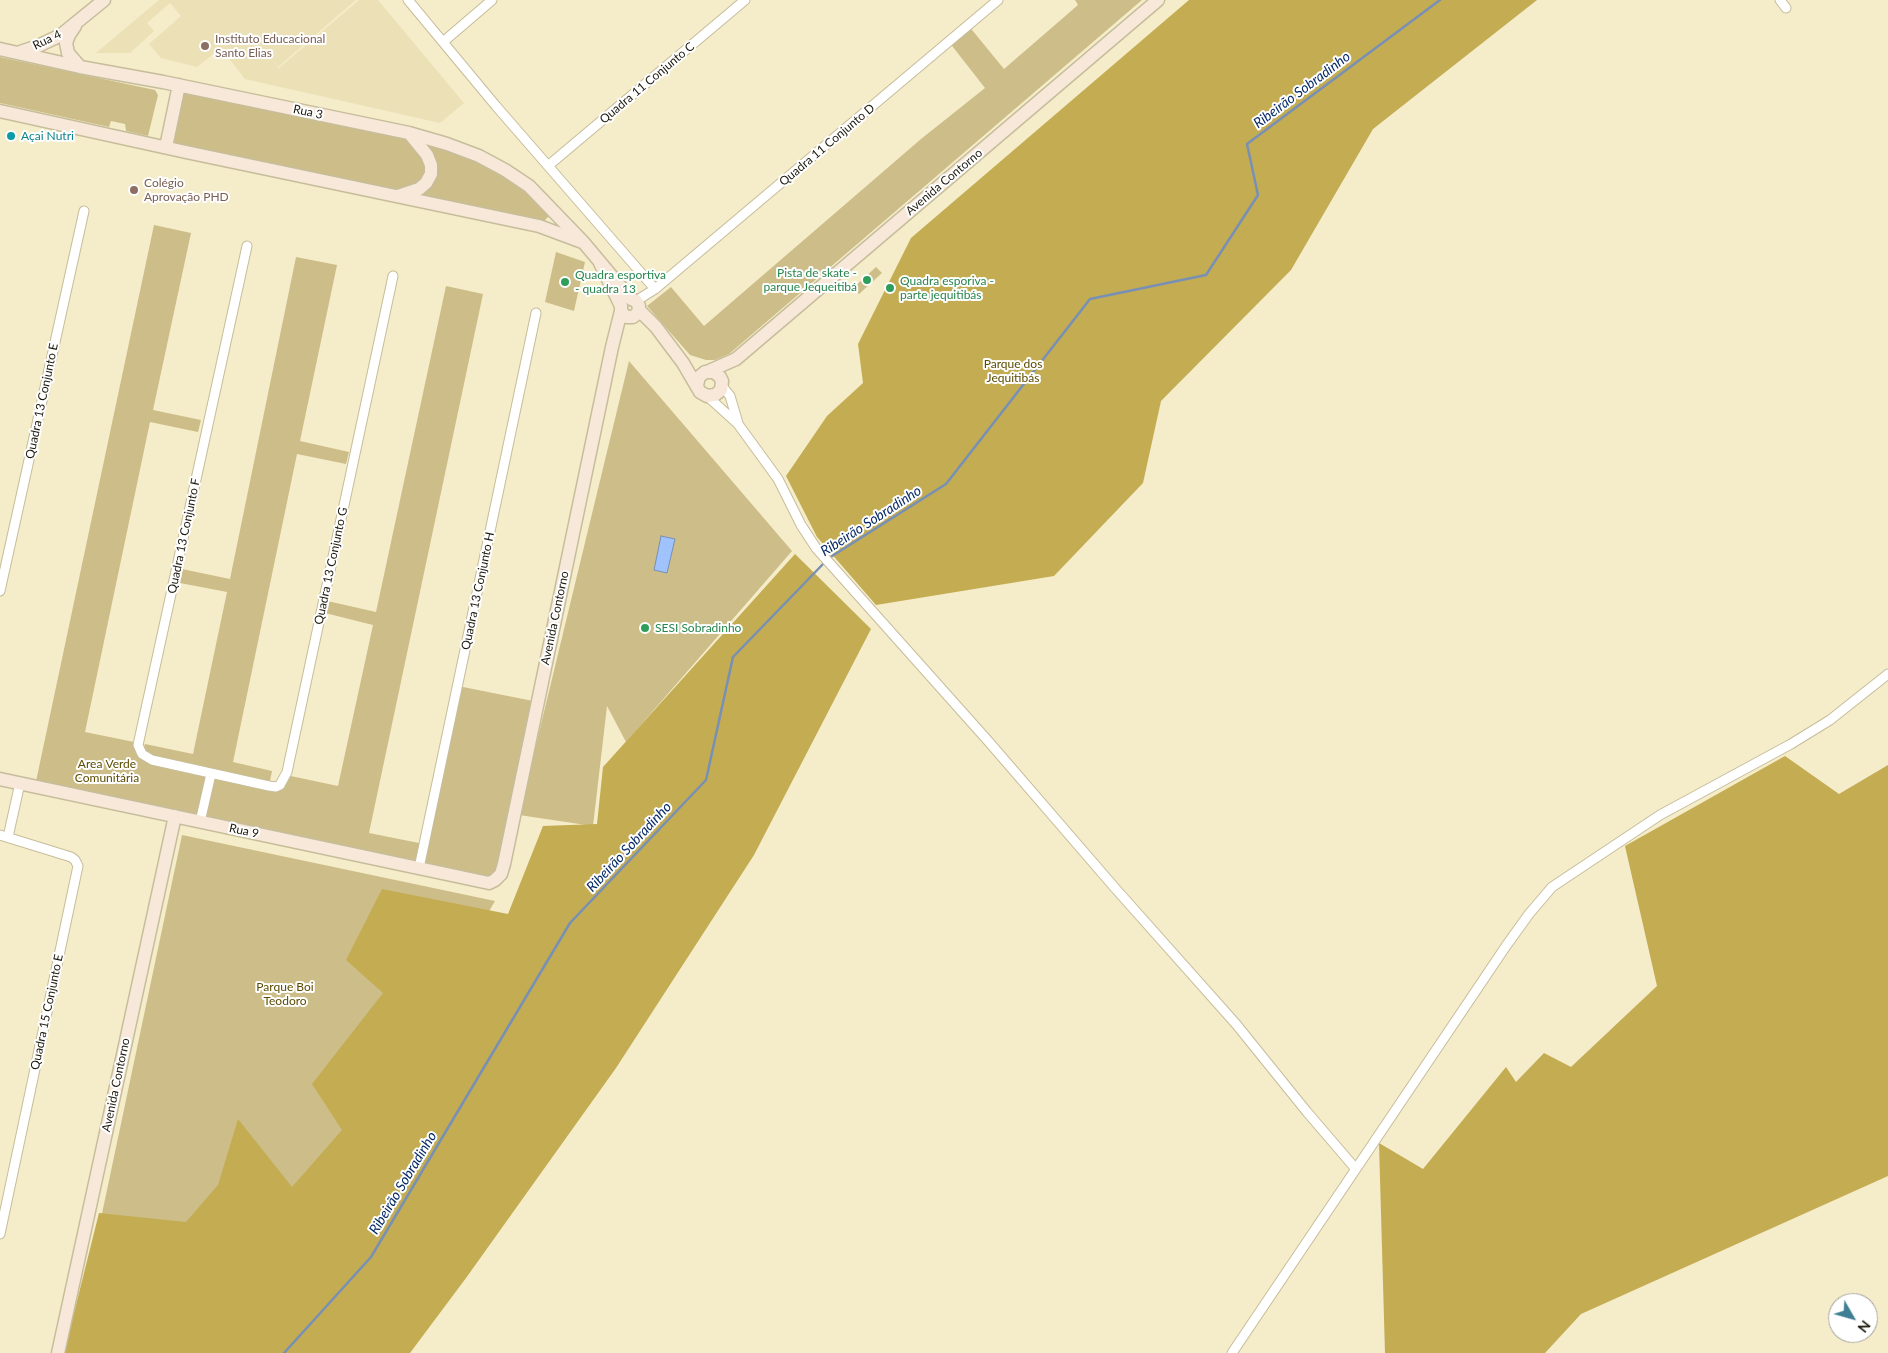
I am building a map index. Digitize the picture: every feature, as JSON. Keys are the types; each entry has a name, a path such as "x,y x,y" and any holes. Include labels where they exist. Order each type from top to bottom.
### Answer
{"main road":[{"name":"Rua 4","path":"17,52 48,42 76,24 104,0"},
{"name":"Avenida Contorno","path":"707,372 736,359 1155,2"},
{"name":"Rua 4","path":"76,24 66,43 68,53 80,67"},
{"name":"Rua 3","path":"0,49 80,67 179,85 409,133 479,156 505,170 528,186 550,206 600,263 630,309"},
{"path":"166,147 179,85"},
{"path":"0,111 539,226 584,243"},
{"path":"396,196 419,189 426,183 431,174 431,165 427,155 409,133"},
{"path":"539,226 549,216 550,206"},
{"name":"Avenida Contorno","path":"489,883 501,874 504,864 612,347 630,309"},
{"path":"630,309 669,345 683,363 700,392 709,398 718,393 722,386 720,377 717,374 683,363"},
{"name":"Avenida Contorno","path":"722,386 736,359"},
{"path":"697,386 699,377 707,372"},
{"name":"Rua 9","path":"0,779 489,883"},
{"name":"Avenida Contorno","path":"58,1353 175,816"}],"street":[{"path":"408,0 496,106 656,289"},
{"path":"443,42 492,0"},
{"name":"Quadra 11 Conjunto C","path":"549,165 745,0"},
{"name":"Quadra 11 Conjunto D","path":"630,309 998,0"},
{"path":"1780,0 1786,8"},
{"name":"Quadra 13 Conjunto E","path":"0,591 84,211"},
{"name":"Quadra 13 Conjunto F","path":"211,774 152,760 142,754 138,745 247,246"},
{"name":"Quadra 13 Conjunto G","path":"211,774 276,787 283,782 286,775 393,276"},
{"name":"Quadra 13 Conjunto H","path":"419,868 536,313"},
{"path":"722,386 730,396 738,424"},
{"path":"709,398 738,424 778,479 801,526 816,548 1229,1016 1355,1168"},
{"path":"1232,1353 1506,946 1529,914 1552,888 1660,814 1791,744 1830,720 1888,674"},
{"path":"200,822 211,774"},
{"path":"4,836 20,783"},
{"name":"Quadra 15 Conjunto E","path":"0,1234 78,866 76,860 71,857 4,836"}],"shaded area":[{"path":"159,0 356,0 278,67 269,56 283,74 279,68 359,0 378,0 464,103 440,123 245,79 221,48 197,67 161,58 149,44 181,16 170,3 147,23 154,31 130,53 96,53"}],"green space":[{"path":"1075,0 1142,0 729,354 715,360 706,360 690,355 647,306 671,287 704,326 921,139 985,88 949,42 968,25 1004,69 1078,5"},
{"name":"Parque dos Jequitibás","path":"1189,0 1537,0 1373,129 1291,270 1161,401 1143,483 1054,576 876,605 817,537 786,476 827,416 863,383 858,344 911,238"},
{"path":"0,57 155,90 158,95 148,136 126,131 125,124 111,121 109,127 0,103"},
{"path":"179,85 409,133 505,170 550,212 549,216 539,226 166,147"},
{"name":"Area Verde Comunitária","path":"154,225 191,233 153,410 201,420 198,432 150,422 85,732 139,743 142,754 145,744 193,754 227,592 180,583 182,569 230,579 296,257 337,265 300,441 349,452 346,464 297,454 233,762 272,771 269,786 276,787 286,775 338,786 373,625 321,612 323,600 376,612 446,286 483,294 369,833 424,844 458,686 538,702 495,880 35,786"},
{"name":"Quadra esportiva - quadra 13","path":"556,252 585,262 574,311 545,302"},
{"name":"Pista de skate - parque Jequeitibá","path":"876,267 882,273 859,294 853,288"},
{"name":"SESI Sobradinho","path":"629,361 792,551 626,742 607,706 593,826 519,815"},
{"path":"795,554 871,629 754,855 616,1068 410,1353 64,1353 99,1213 186,1222 218,1185 238,1119 292,1187 342,1130 312,1084 383,993 346,960 382,889 508,914 543,826 597,824 603,767"},
{"path":"1785,756 1839,794 1888,765 1888,1176 1581,1314 1545,1353 1385,1353 1379,1143 1423,1169 1506,1067 1516,1082 1544,1053 1571,1067 1657,986 1625,846"},
{"name":"Parque Boi Teodoro","path":"182,835 495,901 329,1187 183,1244 100,1223"}],"water":[{"path":"661,536 675,539 667,573 654,570"}],"waterway":[{"name":"Ribeirão Sobradinho","path":"829,558 946,484 1090,299 1206,275 1258,195 1247,144 1440,0"},
{"name":"Ribeirão Sobradinho","path":"284,1353 371,1257 570,923 706,780 733,657 825,562"}],"place":[{"name":"Instituto Educacional Santo Elias","path":"205,46"},
{"name":"Açai Nutri","path":"11,136"},
{"name":"Colégio Aprovação PHD","path":"134,190"},
{"name":"Pista de skate - parque Jequeitibá","path":"867,280"},
{"name":"Quadra esportiva - quadra 13","path":"565,282"},
{"name":"Quadra esporiva - parte jequitibás","path":"890,288"},
{"name":"SESI Sobradinho","path":"645,628"}]}
